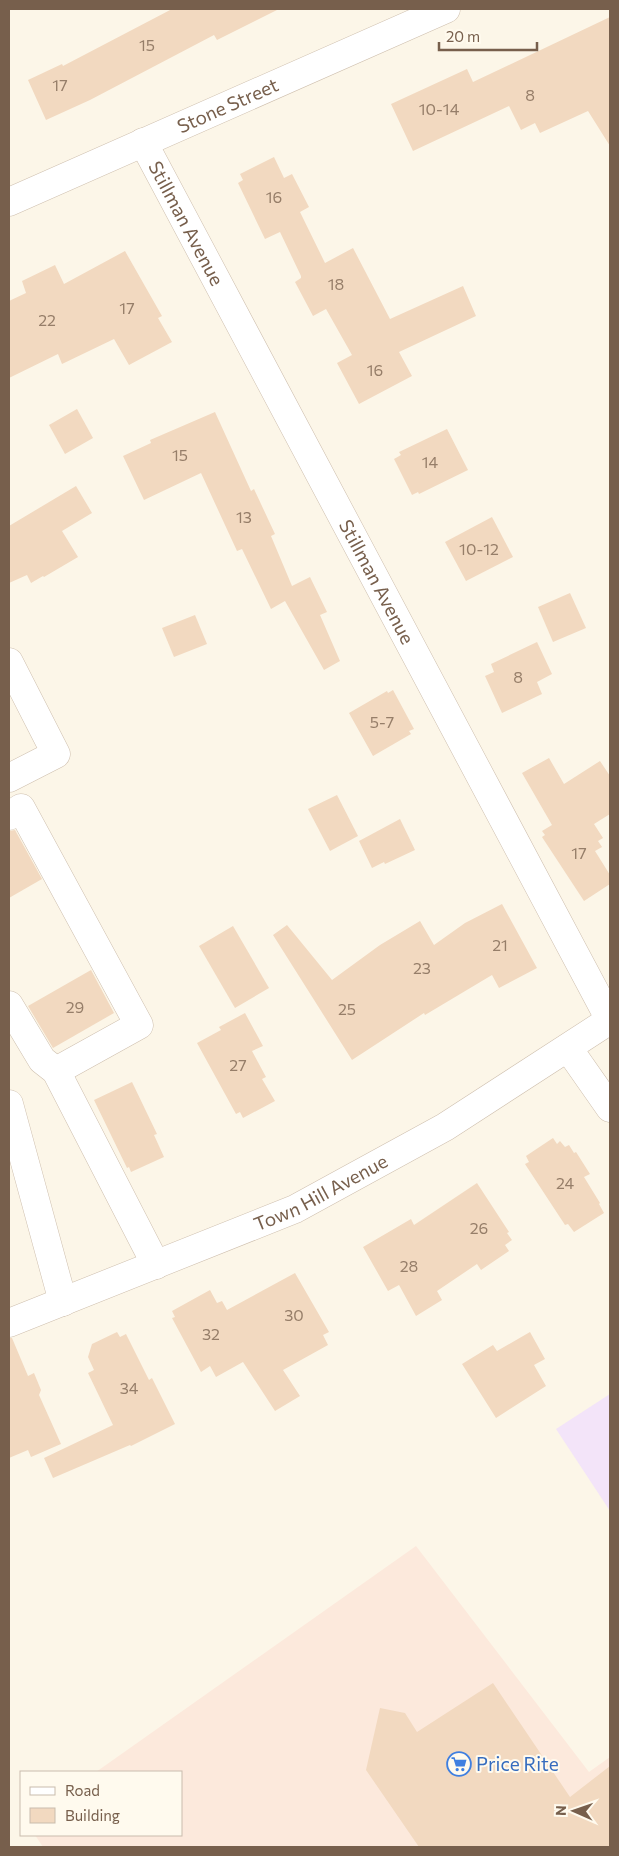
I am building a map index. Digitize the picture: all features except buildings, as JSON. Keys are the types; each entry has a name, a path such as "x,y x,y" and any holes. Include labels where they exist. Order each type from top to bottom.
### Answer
{"street":[{"name":"Stone Street","path":"9,202 446,9"},
{"name":"Stillman Avenue","path":"143,142 610,1020"},
{"path":"9,662 56,754 9,778"},
{"path":"9,816 21,808 139,1025 56,1071"},
{"path":"9,1005 42,1060 56,1071 156,1265"},
{"name":"Town Hill Avenue","path":"9,1323 295,1210 445,1127 610,1020"},
{"path":"568,1048 610,1108"},
{"path":"9,1104 63,1302"}],"shaded area":[{"path":"610,1394 610,1511 556,1429"},
{"path":"416,1546 589,1772 610,1757 610,1847 43,1847 36,1836 182,1836 182,1771 97,1771"}],"place":[{"name":"Price Rite","path":"459,1764"}]}
